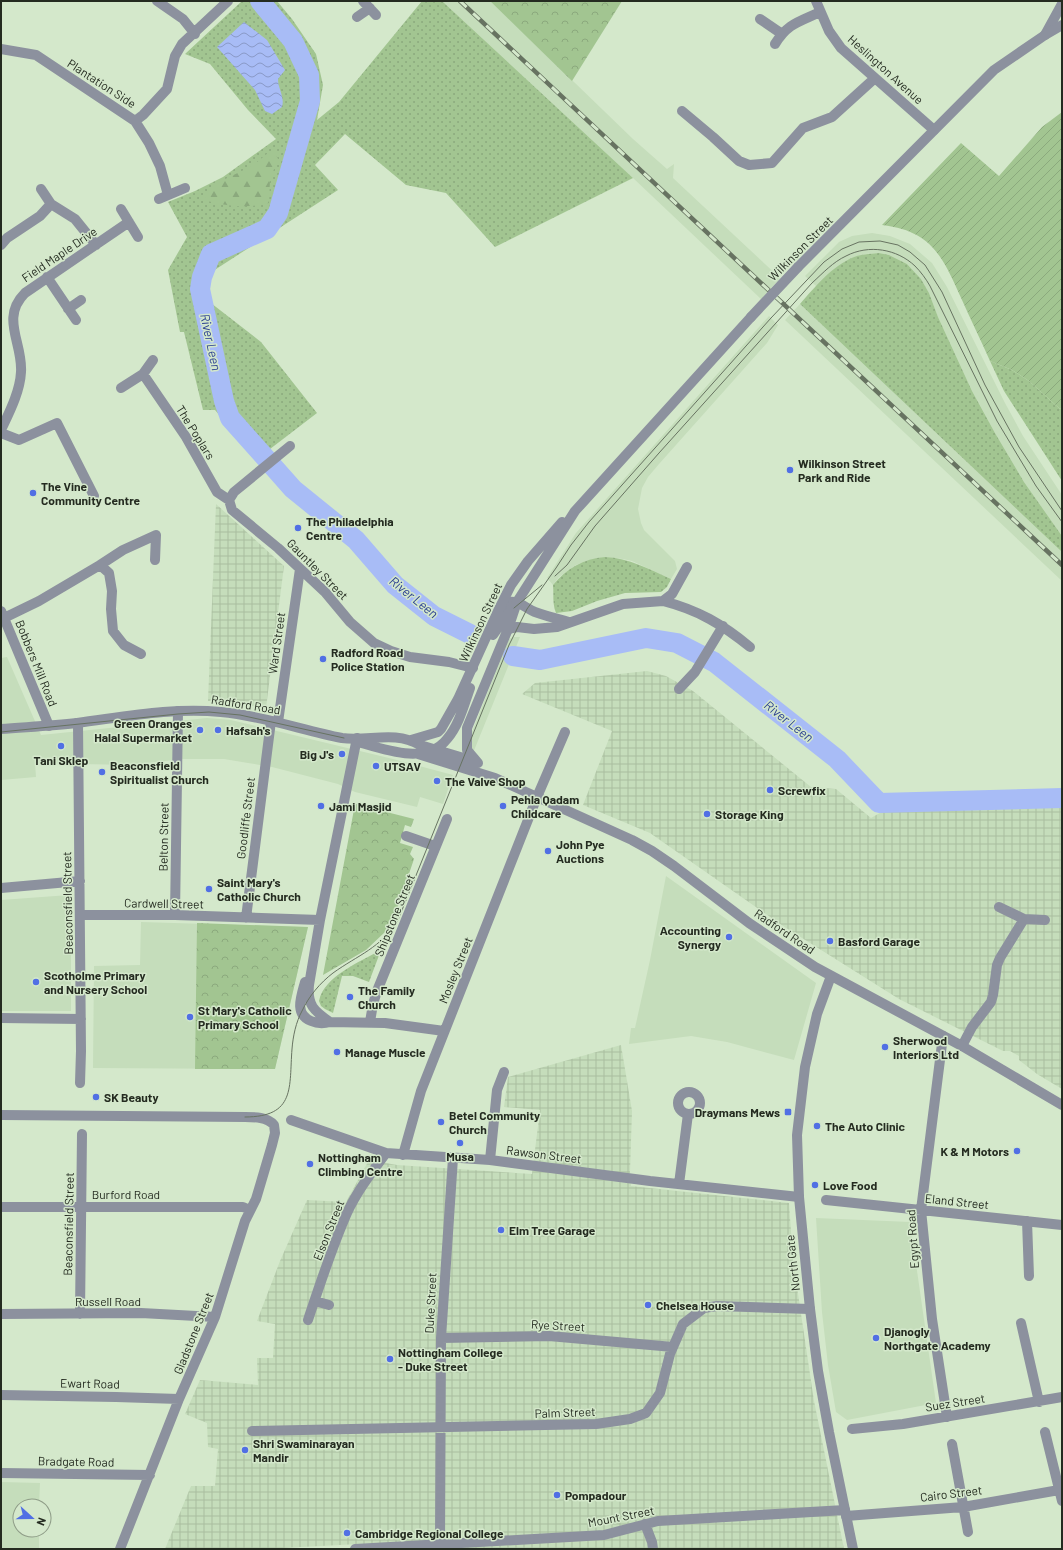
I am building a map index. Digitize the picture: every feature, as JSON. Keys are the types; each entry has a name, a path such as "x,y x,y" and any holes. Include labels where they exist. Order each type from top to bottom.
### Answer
{"street":[{"path":"157,1 183,19 195,34"},
{"path":"135,120 143,115 168,89 175,56 182,44 195,34 228,1"},
{"name":"Heslington Avenue","path":"816,1 829,31 841,48 934,130"},
{"path":"1045,35 1062,4"},
{"path":"357,17 370,8"},
{"path":"775,44 789,26 820,12"},
{"path":"760,19 782,34"},
{"name":"Wilkinson Street","path":"438,732 458,699 511,585 528,561 558,526 575,511 798,267 852,215 994,70 1062,25"},
{"name":"Plantation Side","path":"1,49 36,55 135,120 150,143 160,166 163,197 185,188"},
{"path":"682,111 739,161 749,165 772,163 803,128 832,117 875,78"},
{"path":"41,189 51,204 75,219 96,245"},
{"path":"1,245 7,238 40,216 51,204"},
{"path":"121,209 138,237"},
{"name":"Field Maple Drive","path":"1,432 17,391 21,374 21,360 13,318 13,310 17,302 25,293 47,277 129,222"},
{"path":"47,277 76,320"},
{"path":"68,309 81,300"},
{"path":"121,388 143,374 153,360"},
{"name":"The Poplars","path":"143,374 186,436 217,492 229,500"},
{"path":"1,432 19,440 57,423 94,496"},
{"path":"229,500 234,492 290,446"},
{"name":"Gauntley Street","path":"229,500 232,510 278,548 325,592 350,622 374,643 391,651 410,657 449,662 473,668"},
{"name":"Wilkinson Street","path":"478,763 467,750 467,728 508,629 515,605 575,511"},
{"path":"3,614 39,601 123,550 156,535 155,560"},
{"path":"100,565 109,573 112,591 111,609 113,631 124,645 141,654"},
{"path":"663,601 672,594 687,567"},
{"name":"Ward Street","path":"275,721 300,569"},
{"path":"508,629 517,627 534,629 557,627 623,604 663,601 683,606 705,616 723,626 750,647"},
{"path":"492,624 508,602 534,612 569,622"},
{"path":"330,1022 314,1010 309,998 308,989 311,966 356,740 400,752 418,754 436,749 452,732 485,650 499,625 515,605"},
{"name":"Bobbers Mill Road","path":"3,614 49,726"},
{"path":"679,689 695,672 723,626"},
{"name":"Radford Road","path":"1,729 49,726 178,711 220,712 275,721 356,740 388,737 411,740 420,745 478,763 495,778"},
{"name":"Belton Street","path":"174,915 178,711"},
{"name":"Goodliffe Street","path":"246,918 275,721"},
{"name":"Beaconsfield Street","path":"77,723 80,881 80,1083"},
{"path":"438,732 435,742 436,749 439,756 447,763"},
{"path":"411,740 438,732"},
{"name":"Mosley Street","path":"403,1155 421,1092 444,1031 537,797 565,732"},
{"name":"Radford Road","path":"418,754 495,778 588,819 652,852 749,923 831,976 962,1046 1062,1105"},
{"name":"Shipstone Street","path":"370,1022 377,991 447,819"},
{"path":"406,836 436,846"},
{"path":"1,888 80,881"},
{"path":"999,907 1024,919 1045,920"},
{"name":"Cardwell Street","path":"80,915 174,915 320,920"},
{"path":"962,1046 972,1027 991,1002 997,965 1024,919"},
{"path":"311,966 304,983 300,1005 301,1013 304,1018 314,1023 370,1022 415,1026 444,1031"},
{"name":"North Gate","path":"831,976 817,1014 805,1067 797,1135 799,1197 810,1309 828,1432 853,1549"},
{"path":"1,1018 81,1019"},
{"name":"Egypt Road","path":"943,1036 921,1210 932,1319 947,1417"},
{"path":"490,1160 497,1090 504,1072"},
{"name":"Gladstone Street","path":"1,1114 245,1117 261,1118 273,1124 275,1133 256,1199 245,1220 215,1317 179,1400 120,1549"},
{"path":"679,1184 688,1114"},
{"name":"Rawson Street","path":"291,1120 386,1153 490,1160 679,1184 799,1197"},
{"name":"Beaconsfield Street","path":"80,1314 82,1134"},
{"name":"Elson Street","path":"308,1320 348,1212 364,1184 386,1153"},
{"name":"Duke Street","path":"446,1546 442,1428 442,1338 453,1158"},
{"name":"Eland Street","path":"826,1200 1062,1225"},
{"name":"Burford Road","path":"1,1207 243,1207 250,1210"},
{"path":"1027,1221 1029,1276"},
{"path":"315,1301 330,1306"},
{"name":"Palm Street","path":"252,1431 596,1424 630,1419 646,1413 657,1398 663,1385 670,1354 683,1324 704,1308 718,1306 810,1309"},
{"name":"Russell Road","path":"1,1314 141,1313 215,1317"},
{"path":"1021,1323 1039,1402"},
{"name":"Rye Street","path":"442,1338 549,1336 673,1347"},
{"name":"Ewart Road","path":"1,1396 116,1396 179,1400"},
{"name":"Suez Street","path":"852,1429 904,1424 1062,1397"},
{"path":"1045,1432 1062,1501"},
{"path":"952,1444 962,1507 968,1532"},
{"name":"Bradgate Road","path":"1,1473 150,1475"},
{"name":"Cairo Street","path":"846,1513 962,1507 1059,1490"},
{"name":"Mount Street","path":"355,1549 446,1546 604,1535 658,1521 846,1513"},
{"path":"645,1524 653,1549"}],"shaded area":[{"path":"442,1 490,1 633,139 667,169 674,164 673,178 780,278 761,299"},
{"path":"872,233 890,236 910,244 932,263 947,287 1023,436 1062,495 1062,536 1024,482 995,433 972,391 938,317 929,293 921,279 907,264 889,255 879,253 866,254 854,257 839,266 816,286 805,276 839,242 852,236"},
{"path":"800,304 1062,552 1062,581 785,320"},
{"path":"769,316 778,325 767,343 659,464 648,477 642,488 638,509 641,523 644,530 675,561 677,569 671,579 632,561 605,557 576,565 559,577 553,585 547,578 576,533"},
{"path":"216,504 284,566 266,708 222,701 208,701"},
{"path":"513,637 520,637 473,753 468,742 509,639"},
{"path":"7,657 41,735 207,718 231,720 453,775 443,804 420,797 417,807 355,792 338,784 272,767 224,759 182,759 129,765 35,763 36,777 1,780 1,658"},
{"path":"647,671 666,676 693,691 811,787 836,789 871,818 885,810 1062,807 1062,1089 1037,1074 1019,1060 1019,1056 1010,1051 1003,1051 899,999 783,926 650,833 583,805 612,731 522,694 535,683"},
{"path":"666,876 816,983 794,1060 727,1042 691,1036 629,1044 631,1028 635,1028 650,960"},
{"name":"Scotholme Primary and Nursery School","path":"69,895 71,1011 1,1011 1,900"},
{"name":"St Mary's Catholic Primary School","path":"141,922 308,927 275,1069 93,1068 94,966 140,965"},
{"path":"621,1045 632,1111 631,1186 789,1203 793,1260 814,1401 844,1549 359,1549 359,1544 263,1549 165,1549 191,1486 215,1486 218,1449 208,1447 207,1423 185,1414 200,1380 258,1385 257,1358 273,1358 275,1324 257,1321 280,1261 307,1200 346,1202 369,1160 397,1165 532,1174 540,1110 504,1107 508,1077"},
{"name":"Djanogly Northgate Academy","path":"816,1218 910,1222 936,1403 847,1420 836,1412 828,1365 822,1312"},
{"path":"1,1482 40,1483 39,1498 12,1498 12,1538 39,1538 39,1549 1,1549"}],"green space":[{"path":"242,1 277,1 292,19 316,54 323,85 317,120 339,102 422,1 442,1 633,178 495,247 446,193 406,185 345,134 315,165 338,190 210,273 207,300 261,342 317,413 257,459 215,410 203,410 184,332 180,332 168,270 187,237 168,202 223,177 276,139 248,110 210,64 185,54"},
{"path":"490,1 622,1 572,81"},
{"path":"1062,112 1062,408 1060,409 1029,381 1012,370 990,361 949,271 934,249 925,240 913,233 899,228 882,225 961,143 999,176 1042,127"},
{"path":"273,149 278,159 270,179 269,203 252,206 236,206 203,200 215,184 252,166"},
{"path":"879,253 889,255 907,264 921,279 929,293 938,317 972,391 995,433 1024,482 1062,536 1062,552 800,304 831,271 838,266 857,256"},
{"path":"990,361 1012,370 1029,381 1060,409 1062,408 1062,481 1004,391"},
{"path":"605,557 622,559 631,562 671,579 667,587 661,592 625,593 597,601 572,611 556,613 553,585 558,579 576,565"},
{"path":"355,804 414,819 411,827 405,825 400,843 413,847 410,854 414,859 395,915 385,932 366,950 323,975"},
{"path":"197,923 308,927 275,1069 195,1069"},
{"path":"381,950 369,982 353,976 342,976 333,1013 321,1006 319,1001 322,992 335,977 353,965"}],"water":[{"path":"244,22 267,40 285,70 278,79 283,100 282,107 272,114 265,111 255,90 217,47"}],"waterway":[{"name":"River Leen","path":"260,1 293,41 309,75 310,101 278,213 267,229 211,254 202,277 200,289 224,401 230,418 293,489 356,540 395,585 434,616 470,634"},
{"name":"River Leen","path":"513,656 540,660 646,638 677,643 714,662 837,759 879,803 1062,798"}],"tram line":[{"path":"245,1117 262,1116 273,1112 281,1106 286,1097 291,1076 292,1044 295,1029 305,1005 315,990 333,973 377,944 384,938 398,920 509,645 527,609 571,545 589,522 771,318 824,262 842,249 859,242 880,241 898,245 910,252 925,265 942,292 985,385 1019,447 1062,511"},
{"path":"555,576 567,565 595,526 659,453 812,283 841,258 855,252 873,249 891,252 908,260 915,266 930,286 997,421 1036,486 1062,522"},
{"path":"514,608 542,585"},
{"path":"1,732 209,712 240,715 344,738"}],"railway":[{"path":"460,1 1062,565"}],"place":[{"name":"Wilkinson Street Park and Ride","path":"790,470"},
{"name":"The Vine Community Centre","path":"33,493"},
{"name":"The Philadelphia Centre","path":"298,528"},
{"name":"Radford Road Police Station","path":"323,659"},
{"name":"Green Oranges Halal Supermarket","path":"200,730"},
{"name":"Hafsah's","path":"218,730"},
{"name":"Tani Sklep","path":"61,746"},
{"name":"Big J's","path":"342,754"},
{"name":"UTSAV","path":"376,766"},
{"name":"Beaconsfield Spiritualist Church","path":"102,772"},
{"name":"The Valve Shop","path":"437,781"},
{"name":"Screwfix","path":"770,790"},
{"name":"Jami Masjid","path":"321,806"},
{"name":"Pehla Qadam Childcare","path":"503,806"},
{"name":"Storage King","path":"707,814"},
{"name":"John Pye Auctions","path":"548,851"},
{"name":"Saint Mary's Catholic Church","path":"209,889"},
{"name":"Accounting Synergy","path":"729,937"},
{"name":"Basford Garage","path":"830,941"},
{"name":"Scotholme Primary and Nursery School","path":"36,982"},
{"name":"The Family Church","path":"350,997"},
{"name":"St Mary's Catholic Primary School","path":"190,1017"},
{"name":"Sherwood Interiors Ltd","path":"885,1047"},
{"name":"Manage Muscle","path":"337,1052"},
{"name":"SK Beauty","path":"96,1097"},
{"name":"Draymans Mews","path":"788,1112"},
{"name":"Betel Community Church","path":"441,1122"},
{"name":"The Auto Clinic","path":"817,1126"},
{"name":"Musa","path":"460,1143"},
{"name":"K & M Motors","path":"1017,1151"},
{"name":"Nottingham Climbing Centre","path":"310,1164"},
{"name":"Love Food","path":"815,1185"},
{"name":"Elm Tree Garage","path":"501,1230"},
{"name":"Chelsea House","path":"648,1305"},
{"name":"Djanogly Northgate Academy","path":"876,1338"},
{"name":"Nottingham College - Duke Street","path":"390,1359"},
{"name":"Shri Swaminarayan Mandir","path":"245,1450"},
{"name":"Pompadour","path":"557,1495"},
{"name":"Cambridge Regional College","path":"347,1533"}]}
